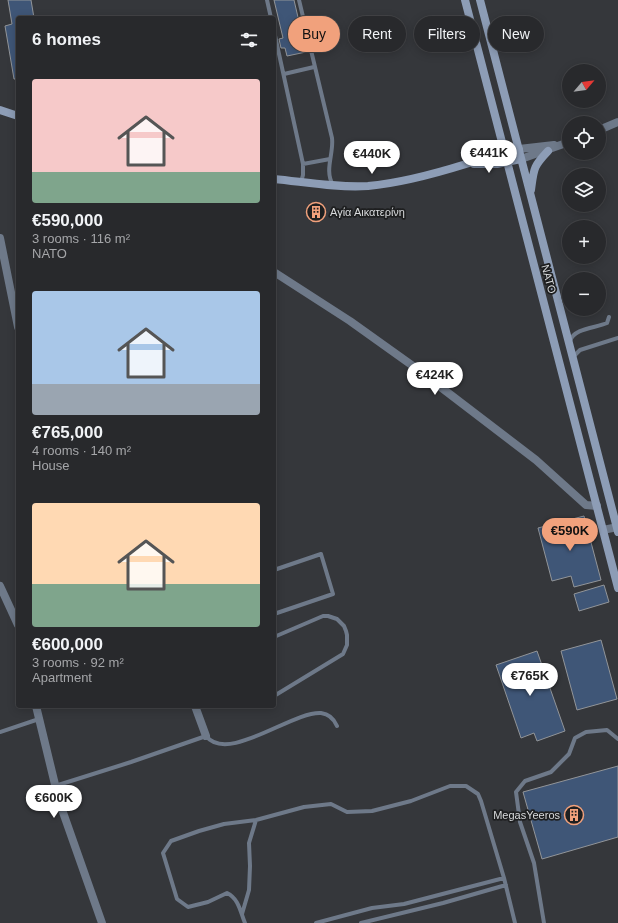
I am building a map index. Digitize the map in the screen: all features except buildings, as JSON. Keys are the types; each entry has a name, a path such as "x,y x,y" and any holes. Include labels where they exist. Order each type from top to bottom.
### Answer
{"main road":[{"name":"ΝΑΤΟ","path":"465,0 618,588"},
{"name":"ΝΑΤΟ","path":"480,0 618,529"},
{"path":"0,110 16,115"},
{"path":"276,179 333,185 367,186 423,176 519,149"},
{"path":"530,195 533,172 536,164 548,151"},
{"path":"470,163 507,162 521,159"}],"street":[{"path":"606,127 618,122"},
{"path":"519,149 562,144"},
{"path":"521,159 562,146"},
{"path":"0,238 16,314"},
{"path":"276,273 350,321 413,366 536,460 586,505 597,506"},
{"path":"603,530 618,529"},
{"path":"0,586 16,622"},
{"path":"36,708 55,786 67,827 102,923"},
{"path":"197,708 206,736"}],"lane":[{"path":"267,0 271,16"},
{"path":"299,0 332,138 329,179 333,185"},
{"path":"276,40 303,164 303,175 301,182"},
{"path":"284,74 314,67"},
{"path":"303,164 330,159"},
{"path":"569,344 571,338 576,334 584,330 606,324 609,317"},
{"path":"572,357 580,350 618,338"},
{"path":"276,569 321,554 334,594 276,613"},
{"path":"276,636 322,616 332,617 341,623 346,631 347,640 347,645 343,654 276,695"},
{"path":"55,786 206,736 210,742 219,744 243,741 295,720 322,713 331,716 337,726"},
{"path":"0,732 39,719"},
{"path":"544,923 534,863 520,822 516,792 525,782 551,772 569,754 574,738 586,732 607,730 618,739"},
{"path":"245,923 239,905 233,896 227,893 208,902 188,907 177,900 163,853 171,841 224,824 256,820 304,807 330,804 347,812 372,811 411,802 450,786 466,786 478,794 504,878 515,923"},
{"path":"242,914 249,890 249,843 256,820"},
{"path":"316,923 372,908 404,904 504,878"},
{"path":"361,923 443,903 506,885"}],"place":[{"name":"Αγία Αικατερίνη","path":"316,212"},
{"name":"MegasYeeros","path":"574,815"}]}
